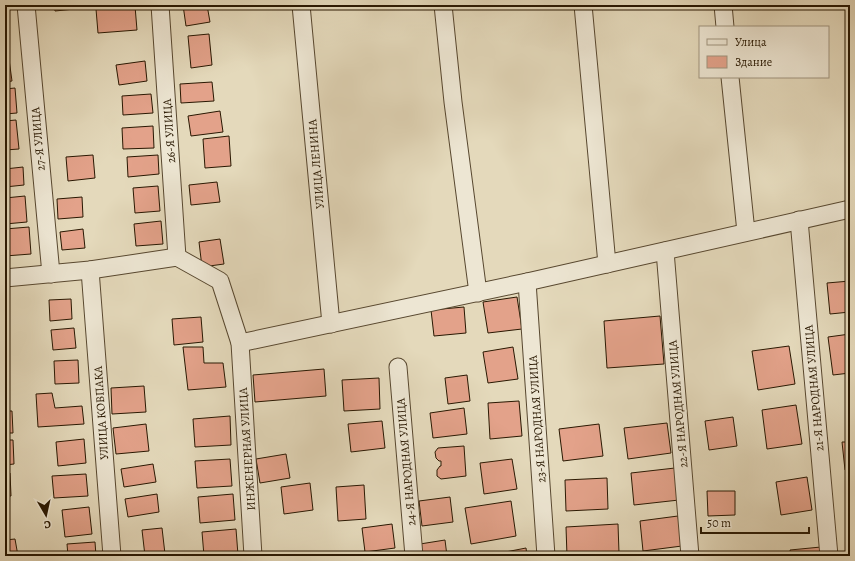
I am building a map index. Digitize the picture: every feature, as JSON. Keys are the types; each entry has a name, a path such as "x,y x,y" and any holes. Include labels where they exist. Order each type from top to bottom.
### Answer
{"street":[{"name":"27-Я УЛИЦА","path":"26,5 51,274"},
{"name":"26-Я УЛИЦА","path":"160,5 177,257"},
{"name":"УЛИЦА ЛЕНИНА","path":"301,5 331,324"},
{"path":"442,5 478,293"},
{"path":"583,5 607,264"},
{"path":"723,5 725,26"},
{"path":"730,78 746,232"},
{"path":"240,343 478,293 850,209"},
{"name":"21-Я НАРОДНАЯ УЛИЦА","path":"799,220 829,556"},
{"name":"22-Я НАРОДНАЯ УЛИЦА","path":"665,251 690,556"},
{"path":"5,278 90,270 177,257"},
{"name":"ИНЖЕНЕРНАЯ УЛИЦА","path":"177,257 220,281 240,343 254,556"},
{"name":"УЛИЦА КОВПАКА","path":"90,270 112,556"},
{"name":"23-Я НАРОДНАЯ УЛИЦА","path":"527,282 546,556"},
{"name":"24-Я НАРОДНАЯ УЛИЦА","path":"398,367 414,556"}],"building":[{"path":"54,5 84,5 84,8 55,11"},
{"path":"183,5 207,5 210,22 186,26"},
{"path":"135,6 137,30 98,33 96,9"},
{"path":"5,18 9,44 5,45"},
{"path":"209,34 212,65 191,68 188,36"},
{"path":"8,52 12,81 5,82 5,53"},
{"path":"145,61 147,81 119,85 116,65"},
{"path":"212,82 214,101 181,103 180,84"},
{"path":"15,88 17,113 5,114 5,89"},
{"path":"151,94 153,113 123,115 122,96"},
{"path":"220,111 223,132 191,136 188,116"},
{"path":"16,120 19,149 5,150 5,121"},
{"path":"153,126 154,148 123,149 122,128"},
{"path":"229,136 231,166 205,168 203,139"},
{"path":"93,155 95,178 68,181 66,157"},
{"path":"158,155 159,174 128,177 127,157"},
{"path":"23,167 24,185 5,187 5,169"},
{"path":"217,182 220,202 191,205 189,185"},
{"path":"158,186 160,211 135,213 133,188"},
{"path":"25,196 27,222 5,224 5,198"},
{"path":"82,197 83,217 58,219 57,199"},
{"path":"161,221 163,244 136,246 134,224"},
{"path":"29,227 31,254 5,256 5,229"},
{"path":"83,229 85,248 62,250 60,232"},
{"path":"220,239 224,264 202,267 199,242"},
{"path":"850,281 850,312 830,314 827,283"},
{"path":"517,297 522,329 488,333 483,302"},
{"path":"71,299 72,319 50,321 49,300"},
{"path":"464,307 466,333 434,336 431,310"},
{"path":"660,316 664,364 607,368 604,321"},
{"path":"201,317 203,342 174,345 172,319"},
{"path":"74,328 76,348 53,350 51,330"},
{"path":"850,334 850,373 833,375 828,337"},
{"path":"789,346 795,384 758,390 752,351"},
{"path":"183,347 203,347 204,363 223,363 226,387 188,390"},
{"path":"513,347 518,379 488,383 483,352"},
{"path":"78,360 79,383 55,384 54,361"},
{"path":"324,369 326,396 255,402 253,375"},
{"path":"467,375 470,401 448,404 445,378"},
{"path":"379,378 380,409 344,411 342,380"},
{"path":"144,386 146,412 112,414 111,388"},
{"path":"52,393 55,408 82,406 84,424 38,427 36,394"},
{"path":"519,401 522,436 490,439 488,403"},
{"path":"796,405 802,444 767,449 762,410"},
{"path":"464,408 467,434 433,438 430,413"},
{"path":"5,411 12,411 13,433 5,433"},
{"path":"230,416 231,445 195,447 193,419"},
{"path":"733,417 737,446 709,450 705,421"},
{"path":"382,421 385,448 351,452 348,424"},
{"path":"667,423 671,453 628,459 624,428"},
{"path":"146,424 149,451 116,454 113,428"},
{"path":"599,424 603,456 563,461 559,429"},
{"path":"84,439 86,463 58,466 56,442"},
{"path":"5,440 13,440 14,464 5,465"},
{"path":"842,442 850,442 850,469 845,470"},
{"path":"464,446 466,476 441,479 437,476 437,470 441,466 441,461 436,458 435,452 438,448"},
{"path":"286,454 290,478 260,483 256,459"},
{"path":"230,459 232,486 197,488 195,461"},
{"path":"512,459 517,489 484,494 480,463"},
{"path":"153,464 156,482 124,487 121,469"},
{"path":"675,468 679,500 634,505 631,473"},
{"path":"5,473 10,473 11,496 5,496"},
{"path":"86,474 88,496 54,498 52,476"},
{"path":"807,477 812,510 781,515 776,482"},
{"path":"607,478 608,509 566,511 565,480"},
{"path":"850,478 850,507 846,479"},
{"path":"310,483 313,510 284,514 281,487"},
{"path":"364,485 366,519 338,521 336,487"},
{"path":"707,491 735,491 735,515 708,516"},
{"path":"157,494 159,512 128,517 125,499"},
{"path":"233,494 235,520 200,523 198,497"},
{"path":"450,497 453,522 422,526 419,501"},
{"path":"511,501 516,536 471,544 465,508"},
{"path":"89,507 92,534 65,537 62,510"},
{"path":"678,516 682,546 643,551 640,521"},
{"path":"392,524 395,548 365,552 362,528"},
{"path":"618,524 619,553 567,556 566,527"},
{"path":"162,528 165,554 145,556 142,530"},
{"path":"236,529 238,555 204,556 202,532"},
{"path":"15,539 18,556 5,556 5,540"},
{"path":"445,540 447,556 421,556 420,544"},
{"path":"95,542 96,556 68,556 67,544"},
{"path":"821,547 822,556 791,556 790,550"},
{"path":"526,548 527,556 485,556"},
{"path":"327,552 328,556 300,556"}]}
